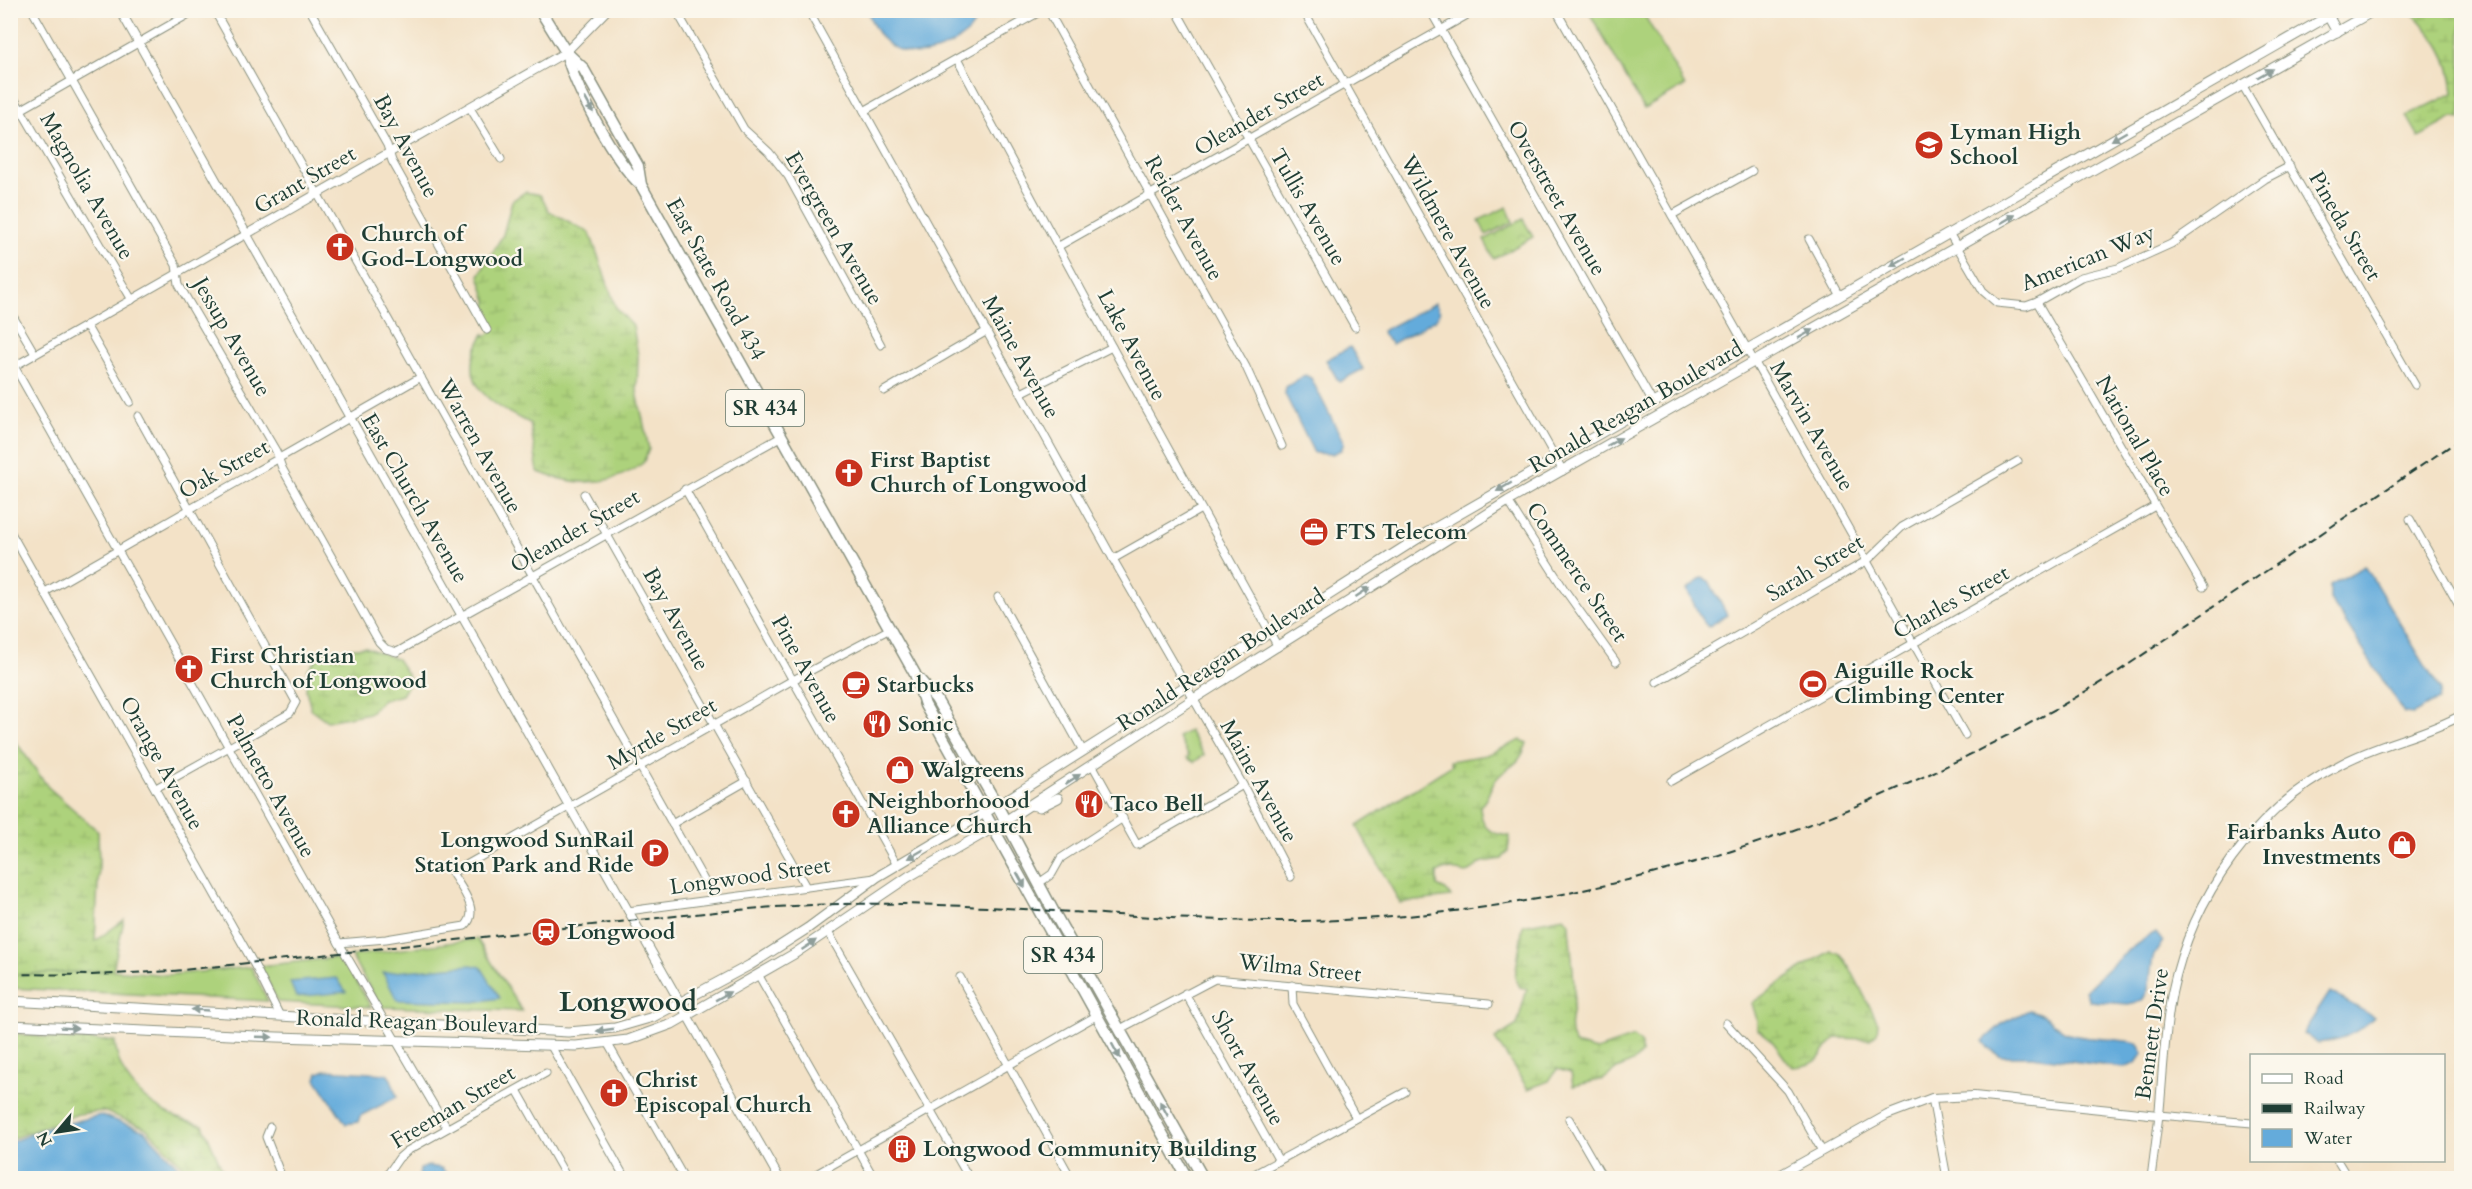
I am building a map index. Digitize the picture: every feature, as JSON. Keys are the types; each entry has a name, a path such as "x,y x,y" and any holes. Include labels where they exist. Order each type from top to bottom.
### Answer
{"main road":[{"name":"SR 434","path":"540,10 566,52"},
{"name":"Ronald Reagan Boulevard","path":"10,1001 580,1032 615,1028 653,1017 780,948 877,877 984,814 1428,532 1747,347 2170,107 2327,13 2340,10"},
{"path":"2340,10 2349,26"},
{"name":"Ronald Reagan Boulevard","path":"10,1025 551,1046 608,1044 641,1036 686,1016 759,976 908,877 1031,805 1192,700 1508,501 1958,248 2374,10"},
{"path":"2327,13 2337,32"},
{"name":"East State Road 434","path":"566,52 572,74 584,97 627,172 641,185 915,674 936,699 997,805"},
{"path":"2170,107 2177,121"},
{"name":"East State Road 434","path":"915,674 925,705 984,814"},
{"path":"1031,805 1040,807 1058,798"},
{"name":"SR 434","path":"997,805 1203,1179"},
{"name":"SR 434","path":"984,814 1187,1179"},
{"path":"549,1031 551,1046"}],"street":[{"name":"Jessup Avenue","path":"32,10 176,265 179,285 279,459 379,642 386,649"},
{"name":"East Church Avenue","path":"120,10 779,1179"},
{"path":"10,116 196,10"},
{"name":"Warren Avenue","path":"214,10 714,898"},
{"name":"Bay Avenue","path":"310,10 487,330"},
{"name":"Grant Street","path":"12,367 566,52 607,10"},
{"name":"Evergreen Avenue","path":"676,10 744,129 769,152 788,176 881,345"},
{"name":"Maine Avenue","path":"808,10 1192,700 1243,785 1291,877"},
{"path":"864,111 1043,10"},
{"name":"Reider Avenue","path":"1048,10 1246,367 1282,446"},
{"name":"Tullis Avenue","path":"1176,10 1355,327"},
{"name":"Wildmere Avenue","path":"1303,10 1563,471"},
{"name":"Overstreet Avenue","path":"1430,10 1653,403"},
{"name":"Oleander Street","path":"1059,246 1476,10"},
{"name":"Marvin Avenue","path":"1556,10 1965,735"},
{"name":"Lake Avenue","path":"957,59 1112,347 1278,647"},
{"name":"Pineda Street","path":"2243,86 2415,385"},
{"name":"Magnolia Avenue","path":"10,91 132,300"},
{"path":"470,108 501,159"},
{"name":"American Way","path":"1949,233 1983,291 1996,303 2026,306 2081,277 2118,268 2171,244 2265,179 2290,166"},
{"path":"1672,215 1752,171"},
{"path":"1809,239 1840,296"},
{"name":"National Place","path":"2037,302 2203,587"},
{"path":"10,311 35,354"},
{"path":"86,325 130,402"},
{"path":"884,391 987,332"},
{"path":"1021,393 1112,347"},
{"name":"Palmetto Avenue","path":"12,367 339,943 447,1128"},
{"name":"Oak Street","path":"45,592 421,377"},
{"path":"138,416 294,696 296,706 290,713 156,788"},
{"name":"Oleander Street","path":"386,649 397,652 781,437"},
{"name":"Sarah Street","path":"1657,682 1868,560 1902,527 2018,461"},
{"name":"Pine Avenue","path":"685,489 791,681 897,865"},
{"name":"Bay Avenue","path":"584,494 806,887"},
{"name":"Commerce Street","path":"1508,501 1564,589 1616,662"},
{"name":"Charles Street","path":"1671,782 2155,506"},
{"path":"1113,559 1202,508"},
{"path":"2409,519 2462,611"},
{"name":"Orange Avenue","path":"10,531 156,788 279,1014"},
{"path":"998,597 1083,751"},
{"name":"Myrtle Street","path":"339,943 386,939 465,926 470,920 471,908 452,873 791,681 890,629"},
{"name":"Bennett Drive","path":"2151,1179 2172,994 2182,954 2194,923 2229,860 2273,813 2320,776 2384,745 2462,715"},
{"path":"1092,766 1137,845 1243,785"},
{"path":"672,824 747,781"},
{"path":"1039,883 1052,874 1061,858 1123,818"},
{"name":"Longwood Street","path":"628,911 877,877"},
{"path":"828,932 969,1179"},
{"path":"759,976 874,1179"},
{"path":"960,977 1007,1066 1042,1122 1071,1179"},
{"name":"Wilma Street","path":"1120,1029 1215,979 1489,1004"},
{"path":"1292,985 1293,1004 1356,1118"},
{"name":"Short Avenue","path":"1185,993 1279,1161"},
{"path":"809,1179 1096,1016"},
{"path":"1726,1023 1788,1091 1822,1151"},
{"path":"608,1044 684,1179"},
{"path":"551,1046 626,1179"},
{"name":"Freeman Street","path":"386,1179 399,1158 407,1151 546,1073"},
{"path":"517,1090 567,1179"},
{"path":"1247,1179 1405,1092"},
{"path":"1774,1179 1887,1115 1932,1098 1974,1096 2250,1123"},
{"path":"1932,1098 1947,1179"},
{"path":"1569,1119 1603,1179"},
{"path":"270,1127 266,1137 282,1179"},
{"path":"2338,1162 2348,1179"}],"green space":[{"path":"1593,10 1642,11 1685,86 1644,109 1589,12"},
{"path":"2410,11 2461,11 2461,119 2453,118 2419,137 2407,116 2454,93 2446,57 2428,30"},
{"path":"525,192 540,195 549,211 590,233 616,308 633,326 638,356 637,392 649,449 643,463 631,471 605,480 579,482 538,472 530,423 501,408 490,399 480,389 475,378 473,365 476,351 484,334 485,336 492,332 488,324 487,301 479,275 503,235 512,201"},
{"path":"1507,207 1513,222 1486,235 1479,220"},
{"path":"1523,219 1533,237 1494,259 1484,240"},
{"path":"365,647 397,659 411,680 402,695 383,700 369,713 327,721 311,709 306,690 308,669 324,651"},
{"path":"1189,731 1204,755 1194,762 1187,758 1189,756 1178,737"},
{"path":"11,735 48,787 98,831 99,864 95,941 124,920 113,970 11,975"},
{"path":"1521,740 1527,743 1524,752 1494,782 1480,806 1484,825 1497,834 1510,836 1508,851 1502,859 1483,862 1467,873 1446,869 1437,873 1437,886 1446,890 1451,897 1400,903 1357,826 1452,765 1450,761 1486,755"},
{"path":"1564,917 1569,923 1574,998 1570,1027 1575,1044 1597,1050 1634,1037 1641,1043 1641,1054 1635,1061 1617,1069 1604,1079 1573,1086 1571,1073 1557,1069 1549,1081 1528,1089 1495,1039 1517,1025 1527,989 1520,987 1515,977 1523,925"},
{"path":"477,939 522,1011 381,1007 351,956"},
{"path":"1831,951 1840,953 1850,968 1878,1023 1877,1033 1870,1039 1836,1038 1816,1061 1792,1067 1773,1042 1757,1029 1752,1003 1800,969"},
{"path":"342,957 371,1007 278,1002 260,966"},
{"path":"251,967 268,1001 11,988 11,975 113,970 167,975"},
{"path":"11,1033 58,1039 115,1041 124,1072 144,1097 172,1115 203,1125 226,1178 192,1178 190,1173 146,1128 103,1111 78,1114 11,1139"}],"water":[{"path":"868,10 981,11 966,34 937,51 922,54 908,53 884,40 875,28"},
{"path":"1435,303 1440,312 1436,319 1392,344 1383,335 1382,331"},
{"path":"1350,347 1363,369 1339,382 1326,360"},
{"path":"1305,375 1311,378 1344,443 1341,450 1332,454 1314,453 1285,394 1286,387"},
{"path":"2365,566 2440,690 2438,700 2413,714 2404,713 2330,599 2330,585"},
{"path":"1702,578 1709,581 1727,615 1708,627 1687,590"},
{"path":"2156,932 2163,941 2153,957 2148,990 2142,1001 2128,1004 2089,1001 2085,991 2128,951"},
{"path":"471,965 481,967 500,998 475,1002 397,1000 383,973"},
{"path":"337,978 346,992 296,997 290,982"},
{"path":"2330,992 2374,1017 2362,1028 2348,1035 2317,1043 2303,1033"},
{"path":"2029,1010 2044,1016 2070,1034 2137,1043 2143,1053 2136,1063 2125,1068 2032,1056 2001,1056 1989,1049 1983,1041 2003,1023"},
{"path":"325,1070 387,1074 397,1097 360,1116 358,1122 346,1124 316,1079 318,1073"},
{"path":"101,1115 145,1131 189,1178 11,1178 11,1142 41,1130"},
{"path":"428,1166 441,1168 451,1178 419,1178 420,1169"}],"railway":[{"path":"10,974 92,975 173,971 673,916 807,905 898,904 1179,918 1292,921 1401,916 1509,903 1616,883 1721,854 1824,819 1924,777 2021,728 2116,673 2462,438"}],"place":[{"name":"Lyman High School","path":"1929,145"},
{"name":"Church of God-Longwood","path":"340,247"},
{"name":"First Baptist Church of Longwood","path":"849,473"},
{"name":"FTS Telecom","path":"1314,532"},
{"name":"First Christian Church of Longwood","path":"189,669"},
{"name":"Aiguille Rock Climbing Center","path":"1813,684"},
{"name":"Starbucks","path":"856,685"},
{"name":"Sonic","path":"877,724"},
{"name":"Walgreens","path":"900,770"},
{"name":"Taco Bell","path":"1089,804"},
{"name":"Neighborhoood Alliance Church","path":"846,814"},
{"name":"Fairbanks Auto Investments","path":"2402,845"},
{"name":"Longwood SunRail Station Park and Ride","path":"655,853"},
{"name":"Longwood","path":"546,932"},
{"name":"Christ Episcopal Church","path":"614,1093"},
{"name":"Longwood Community Building","path":"902,1149"}],"district":[{"name":"Longwood","path":"628,1002"}]}
